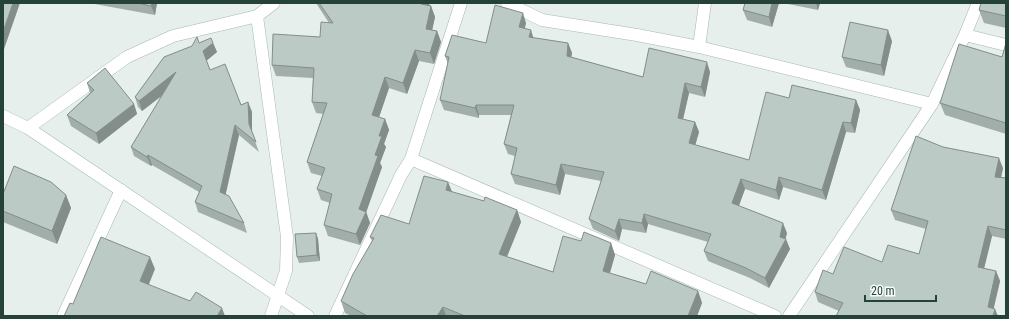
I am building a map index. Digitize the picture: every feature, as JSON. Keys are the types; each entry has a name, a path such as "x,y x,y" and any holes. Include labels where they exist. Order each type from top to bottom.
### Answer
{"street":[{"path":"28,128 127,57 174,36 257,16 274,3"},
{"path":"335,316 401,175 411,159 462,3"},
{"path":"507,3 542,20 637,35 699,47 932,104"},
{"path":"699,47 705,3"},
{"path":"789,316 932,104 965,36 978,3"},
{"path":"257,16 287,237 286,271 271,316"},
{"path":"965,36 1006,45"},
{"path":"3,116 28,128 308,316"},
{"path":"411,159 775,316"},
{"path":"63,316 121,190"}],"building":[{"path":"3,3 13,3 3,32"},
{"path":"138,3 152,3 151,6"},
{"path":"319,3 421,3 431,6 426,29 437,31 430,53 415,50 403,83 385,77 372,115 385,119 379,136 382,136 375,155 378,156 359,209 366,212 356,234 324,225 332,194 317,189 325,168 307,162 327,103 312,102 314,68 272,65 273,34 320,37 321,22 333,23"},
{"path":"745,3 772,3 769,17 743,10"},
{"path":"981,3 1006,3 1006,16 979,10"},
{"path":"495,5 523,13 519,27 531,30 529,37 568,43 567,56 643,77 649,48 707,62 701,87 685,83 678,118 695,122 689,143 749,160 766,92 789,98 792,85 856,100 851,123 843,122 822,190 779,177 776,190 741,179 732,203 783,223 780,237 786,239 765,278 746,268 704,251 711,234 644,214 642,223 619,219 615,231 589,219 604,172 561,164 556,185 511,174 517,148 504,144 514,105 476,105 475,108 440,100 449,57 445,56 452,35 486,43"},
{"path":"850,22 888,30 881,65 842,57"},
{"path":"197,37 199,43 211,38 213,43 203,51 210,70 225,64 241,105 248,102 249,124 256,142 235,125 220,192 229,196 244,223 195,202 202,186 131,147 176,72 139,101 135,97 164,57 192,46"},
{"path":"1006,43 1006,123 940,103 959,44 1002,57"},
{"path":"105,68 134,104 96,133 67,115 94,90 87,83"},
{"path":"916,136 943,147 999,158 995,177 1006,178 1006,230 988,226 978,267 996,271 988,307 995,309 993,316 836,316 843,303 815,292 823,270 833,274 844,247 882,262 888,245 919,254 928,221 891,210"},
{"path":"14,166 51,182 66,195 52,231 3,211 3,194"},
{"path":"424,176 448,182 446,190 484,201 485,197 517,210 499,254 553,272 563,236 581,241 584,232 611,243 603,271 646,284 651,271 698,291 688,316 465,316 443,307 437,316 367,316 341,301 353,274 374,238 370,237 381,215 409,224"},
{"path":"316,233 317,255 297,257 295,234"},
{"path":"101,237 150,257 140,281 190,301 196,292 222,308 217,316 64,316 70,303 73,304"}]}
